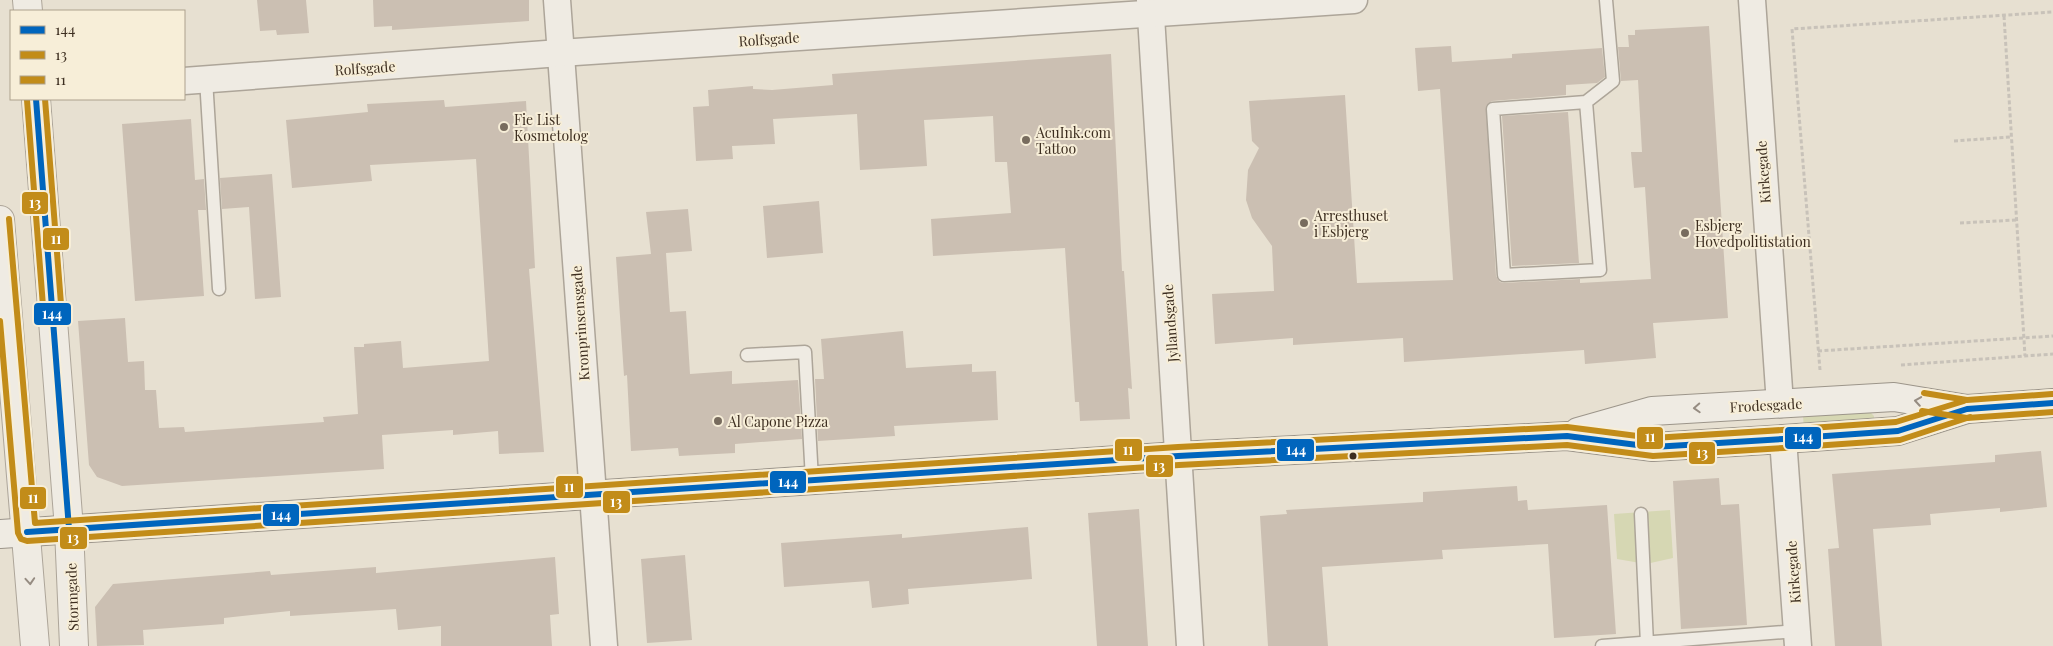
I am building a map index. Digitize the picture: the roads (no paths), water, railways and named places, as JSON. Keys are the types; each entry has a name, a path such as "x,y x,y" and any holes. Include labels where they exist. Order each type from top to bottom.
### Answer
{"main road":[{"name":"Stormgade","path":"36,100 69,529 74,646"},
{"path":"0,220 35,646"},
{"name":"Frodesgade","path":"1567,436 1652,411 1894,397 1967,409 2053,403"},
{"name":"Frodesgade","path":"0,534 1178,456 1567,436 1653,447 1783,439 1898,431 1967,409"}],"street":[{"name":"Kronprinsensgade","path":"557,0 604,646"},
{"name":"Rolfsgade","path":"195,80 1150,7 1354,0"},
{"name":"Kirkegade","path":"1752,0 1780,404"},
{"name":"Jyllandsgade","path":"1150,7 1190,646"},
{"name":"Kirkegade","path":"1783,439 1798,638"}],"lane":[{"path":"1586,102 1600,270 1504,275 1493,109 1586,102 1613,81 1606,0"},
{"path":"195,80 218,289"},
{"path":"747,355 805,352 812,480"},
{"path":"1641,514 1646,644"},
{"path":"1602,646 1798,638"}],"place":[{"name":"Fie List Kosmetolog","path":"504,127"},
{"name":"AcuInk.com Tattoo","path":"1026,140"},
{"name":"Arresthuset i Esbjerg","path":"1304,223"},
{"name":"Esbjerg Hovedpolitistation","path":"1685,233"},
{"name":"Al Capone Pizza","path":"718,421"}]}
